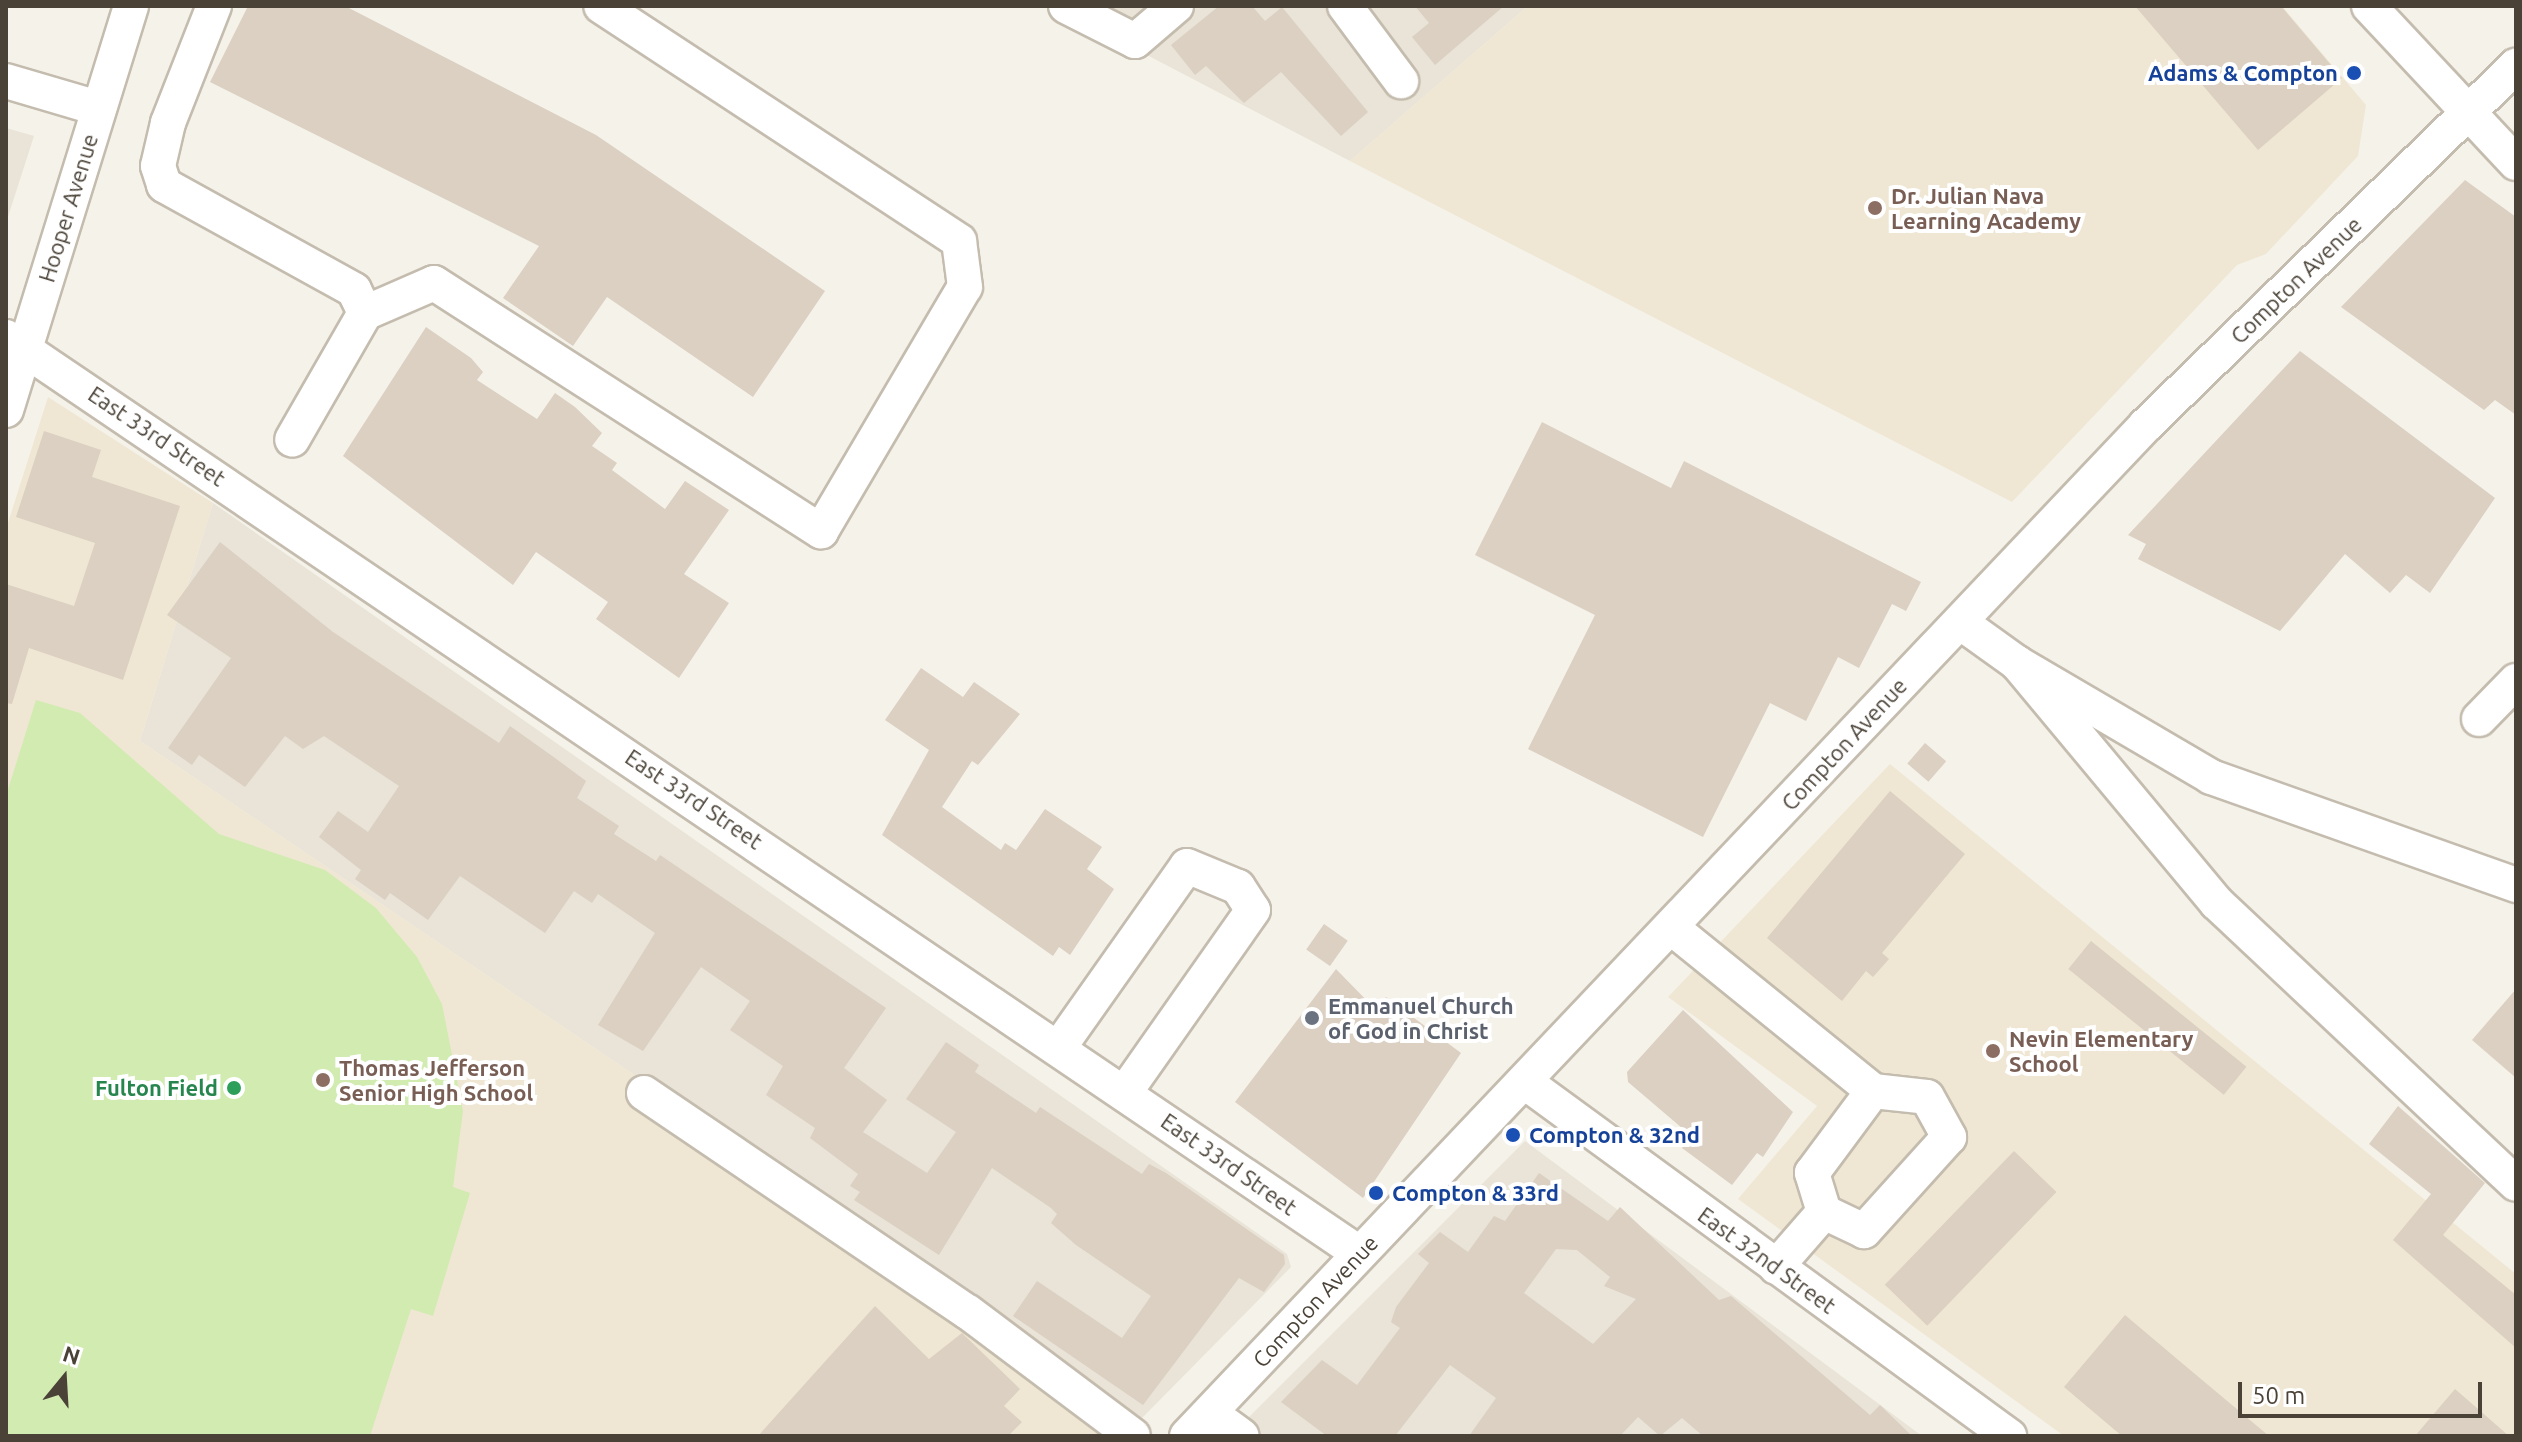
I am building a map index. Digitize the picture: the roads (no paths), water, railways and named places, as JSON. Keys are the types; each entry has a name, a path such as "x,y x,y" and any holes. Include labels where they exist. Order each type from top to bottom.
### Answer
{"street":[{"name":"Hooper Avenue","path":"6,410 15,344 131,6"},
{"path":"214,6 168,123 158,166 164,185 354,290 365,313"},
{"path":"292,440 365,313 434,283 821,531 965,287 959,241 601,6"},
{"path":"1066,6 1135,41 1176,6"},
{"path":"1345,6 1401,81"},
{"path":"2369,6 2516,163"},
{"name":"Compton Avenue","path":"1198,1424 1672,928 2146,425 2516,66"},
{"path":"6,81 98,108"},
{"name":"East 33rd Street","path":"15,344 1060,1046 1359,1253"},
{"path":"1960,622 2017,663 2211,777 2516,885"},
{"path":"2017,663 2217,903 2516,1184"},
{"path":"2479,719 2516,681"},
{"path":"1060,1046 1187,866 1238,887 1253,910 1125,1092"},
{"path":"1672,928 1873,1091 1927,1097 1949,1137 1864,1231 1824,1212 1812,1173 1873,1091"},
{"name":"East 32nd Street","path":"1525,1082 2009,1436"},
{"path":"644,1093 968,1312 1133,1436"},
{"path":"1776,1267 1824,1212"},
{"path":"1198,1424 1242,1436"}],"place":[{"name":"Adams & Compton","path":"2354,73"},
{"name":"Dr. Julian Nava Learning Academy","path":"1875,208"},
{"name":"Emmanuel Church of God in Christ","path":"1312,1018"},
{"name":"Nevin Elementary School","path":"1993,1051"},
{"name":"Thomas Jefferson Senior High School","path":"323,1080"},
{"name":"Fulton Field","path":"234,1088"},
{"name":"Compton & 32nd","path":"1513,1135"},
{"name":"Compton & 33rd","path":"1376,1193"}]}
